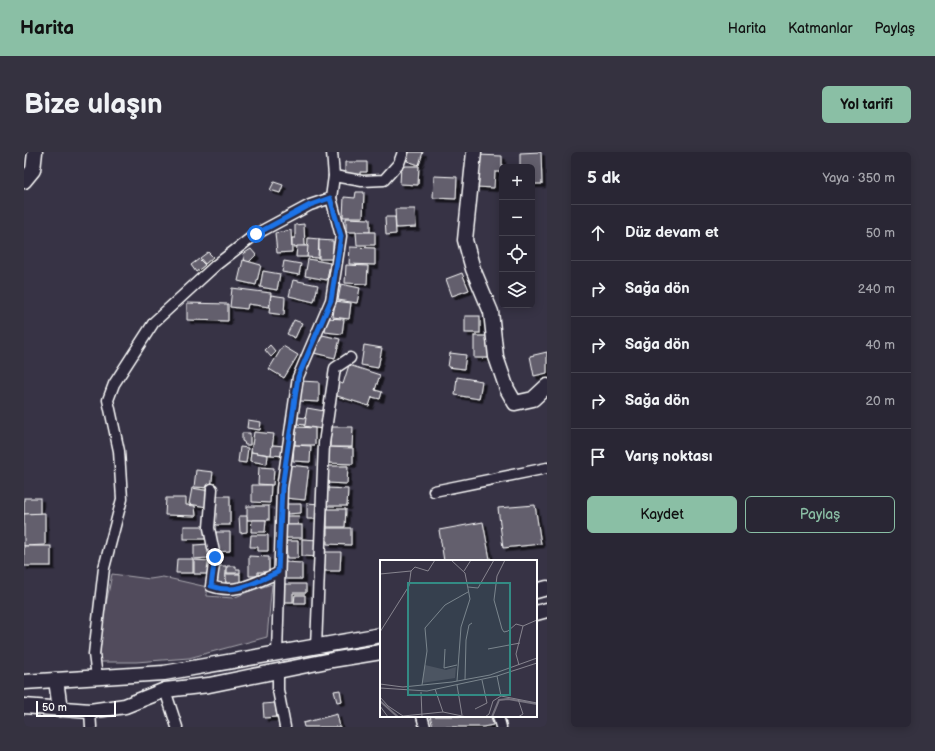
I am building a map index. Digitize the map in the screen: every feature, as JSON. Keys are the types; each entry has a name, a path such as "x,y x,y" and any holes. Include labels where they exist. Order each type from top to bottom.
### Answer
{"main road":[{"path":"24,181 33,170 35,152"},
{"path":"474,152 465,240 473,269 491,312 498,363 507,389 515,403 534,399 547,386"},
{"path":"537,591 547,588"},
{"path":"537,613 547,610"},
{"path":"24,682 164,673 380,635"},
{"path":"24,706 90,710 125,706 165,690 209,685 332,660 380,652"},
{"path":"56,680 60,709"}],"street":[{"path":"277,654 278,572 282,488 298,377 331,300 341,236 330,198 334,176 332,152"},
{"path":"334,176 362,181 384,180 399,163 403,152"},
{"path":"97,678 94,654 104,568 122,499 119,451 108,400 114,384 154,322 216,265 256,234 310,205 330,198"},
{"path":"316,647 324,443 335,368 350,358"},
{"path":"434,491 547,468"},
{"path":"212,489 209,528 215,557 211,586 222,590 241,588 278,572"},
{"path":"278,672 279,696 285,727"},
{"path":"165,690 177,727"},
{"path":"90,710 91,727"},
{"path":"422,717 425,727"},
{"path":"498,717 501,727"}],"shaded area":[{"path":"112,574 150,579 163,577 207,587 207,596 233,598 272,584 267,637 189,658 136,662 100,662 100,635"}],"building":[{"path":"409,152 423,152 419,165 407,161"},
{"path":"541,152 542,184 535,184 535,164 520,164 520,153"},
{"path":"478,155 502,156 502,164 499,164 499,172 495,172 494,188 476,187"},
{"path":"345,162 367,162 367,172 360,172 360,176 345,176"},
{"path":"401,166 419,166 418,185 400,184"},
{"path":"434,176 457,177 456,199 433,198"},
{"path":"274,182 283,185 280,193 270,190"},
{"path":"356,192 364,192 363,217 343,217 344,197 355,198"},
{"path":"395,209 415,209 416,227 396,228"},
{"path":"385,217 395,217 396,234 386,235"},
{"path":"346,218 370,219 370,232 346,232"},
{"path":"304,224 305,246 292,247 292,238 295,238 295,225"},
{"path":"291,230 292,252 277,253 275,233"},
{"path":"356,232 375,232 375,245 357,245"},
{"path":"308,238 319,239 318,258 307,257"},
{"path":"319,240 333,241 333,259 319,259"},
{"path":"297,246 308,246 307,257 296,257"},
{"path":"350,247 375,248 375,265 349,264"},
{"path":"251,249 256,255 249,262 245,261 243,254"},
{"path":"208,252 213,257 205,264 200,258"},
{"path":"199,259 205,265 196,272 191,265"},
{"path":"308,259 330,263 327,280 305,276"},
{"path":"243,260 261,265 256,285 238,281"},
{"path":"284,261 301,264 299,275 282,272"},
{"path":"346,265 368,266 367,284 345,283"},
{"path":"263,271 280,274 277,290 260,287"},
{"path":"462,273 469,290 452,296 446,279"},
{"path":"293,280 318,285 314,302 289,296"},
{"path":"341,284 360,288 357,303 338,300"},
{"path":"232,288 271,293 269,307 248,304 247,309 230,307"},
{"path":"271,295 285,297 284,315 269,313"},
{"path":"335,301 351,303 349,319 333,317"},
{"path":"187,303 228,304 228,321 187,320"},
{"path":"465,316 480,316 480,333 465,333"},
{"path":"326,318 344,319 342,334 325,332"},
{"path":"294,320 302,323 295,338 287,334"},
{"path":"318,334 340,339 335,358 314,353"},
{"path":"474,336 491,336 491,358 474,358"},
{"path":"270,345 276,352 271,357 265,350"},
{"path":"364,345 382,348 378,368 361,365"},
{"path":"283,346 298,355 284,378 269,369"},
{"path":"547,352 547,373 534,376 530,356"},
{"path":"450,353 466,355 464,369 448,367"},
{"path":"349,365 380,375 375,390 382,392 380,399 372,397 369,406 334,395 338,382 343,384"},
{"path":"457,377 482,381 479,399 455,395"},
{"path":"300,381 319,382 319,402 300,401"},
{"path":"307,408 324,411 322,429 304,426"},
{"path":"298,417 306,418 305,425 297,424"},
{"path":"248,420 261,422 260,430 247,428"},
{"path":"296,427 315,428 315,445 295,445"},
{"path":"330,427 353,427 352,447 330,447"},
{"path":"254,432 274,434 271,455 251,452"},
{"path":"242,433 250,433 250,445 245,445 242,441"},
{"path":"272,445 286,446 285,456 271,455"},
{"path":"294,445 311,446 310,462 293,461"},
{"path":"240,447 248,448 246,463 238,462"},
{"path":"327,447 353,448 353,464 327,463"},
{"path":"251,452 268,455 267,464 250,461"},
{"path":"289,465 309,467 305,500 285,498"},
{"path":"328,466 348,466 347,484 327,483"},
{"path":"259,467 274,468 273,485 258,484"},
{"path":"196,470 213,472 211,488 194,487"},
{"path":"252,485 271,485 270,503 252,502"},
{"path":"192,488 210,491 207,507 189,504"},
{"path":"327,488 348,489 347,506 327,506"},
{"path":"214,496 230,496 230,525 214,525"},
{"path":"24,498 40,498 40,514 24,514"},
{"path":"166,498 186,498 186,505 195,506 196,516 165,515"},
{"path":"307,503 320,504 319,519 307,519"},
{"path":"287,504 301,504 301,513 287,514"},
{"path":"535,505 541,544 503,548 498,508"},
{"path":"247,506 269,506 269,520 247,520"},
{"path":"327,509 346,509 345,527 327,527"},
{"path":"45,513 45,545 24,546 24,514"},
{"path":"239,516 247,516 247,532 240,533"},
{"path":"284,516 299,516 298,525 284,525"},
{"path":"252,520 266,520 265,532 251,532"},
{"path":"483,522 490,559 444,560 439,530"},
{"path":"283,525 302,525 302,538 283,538"},
{"path":"184,526 206,526 206,539 184,539"},
{"path":"327,528 351,528 351,545 327,544"},
{"path":"216,532 230,532 230,551 216,552"},
{"path":"251,535 268,535 268,551 258,551 258,547 250,547"},
{"path":"302,539 319,540 319,557 302,556"},
{"path":"286,541 298,541 298,558 287,558"},
{"path":"209,544 209,558 194,559 194,545"},
{"path":"24,546 51,546 51,566 24,566"},
{"path":"324,552 341,552 340,571 323,571"},
{"path":"249,556 269,557 269,572 258,572 258,576 249,576"},
{"path":"177,559 193,559 193,573 176,573"},
{"path":"194,560 211,561 210,574 194,574"},
{"path":"285,562 302,563 302,579 285,579"},
{"path":"215,566 226,566 226,584 214,584"},
{"path":"227,566 236,566 236,569 240,569 240,573 227,573"},
{"path":"226,574 240,574 240,587 226,587"},
{"path":"284,584 306,584 306,593 293,593 293,602 284,602"},
{"path":"295,595 305,595 305,603 294,603"},
{"path":"340,690 342,701 337,702 334,691"},
{"path":"275,703 277,717 264,718 263,704"},
{"path":"337,714 340,727 304,727 303,723"},
{"path":"430,717 491,717 493,725 483,727 433,727"}],"route":[{"path":"215,557 211,586 222,590 241,588 278,572 282,488 298,377 331,300 341,236 330,198 310,205 256,234"}]}
